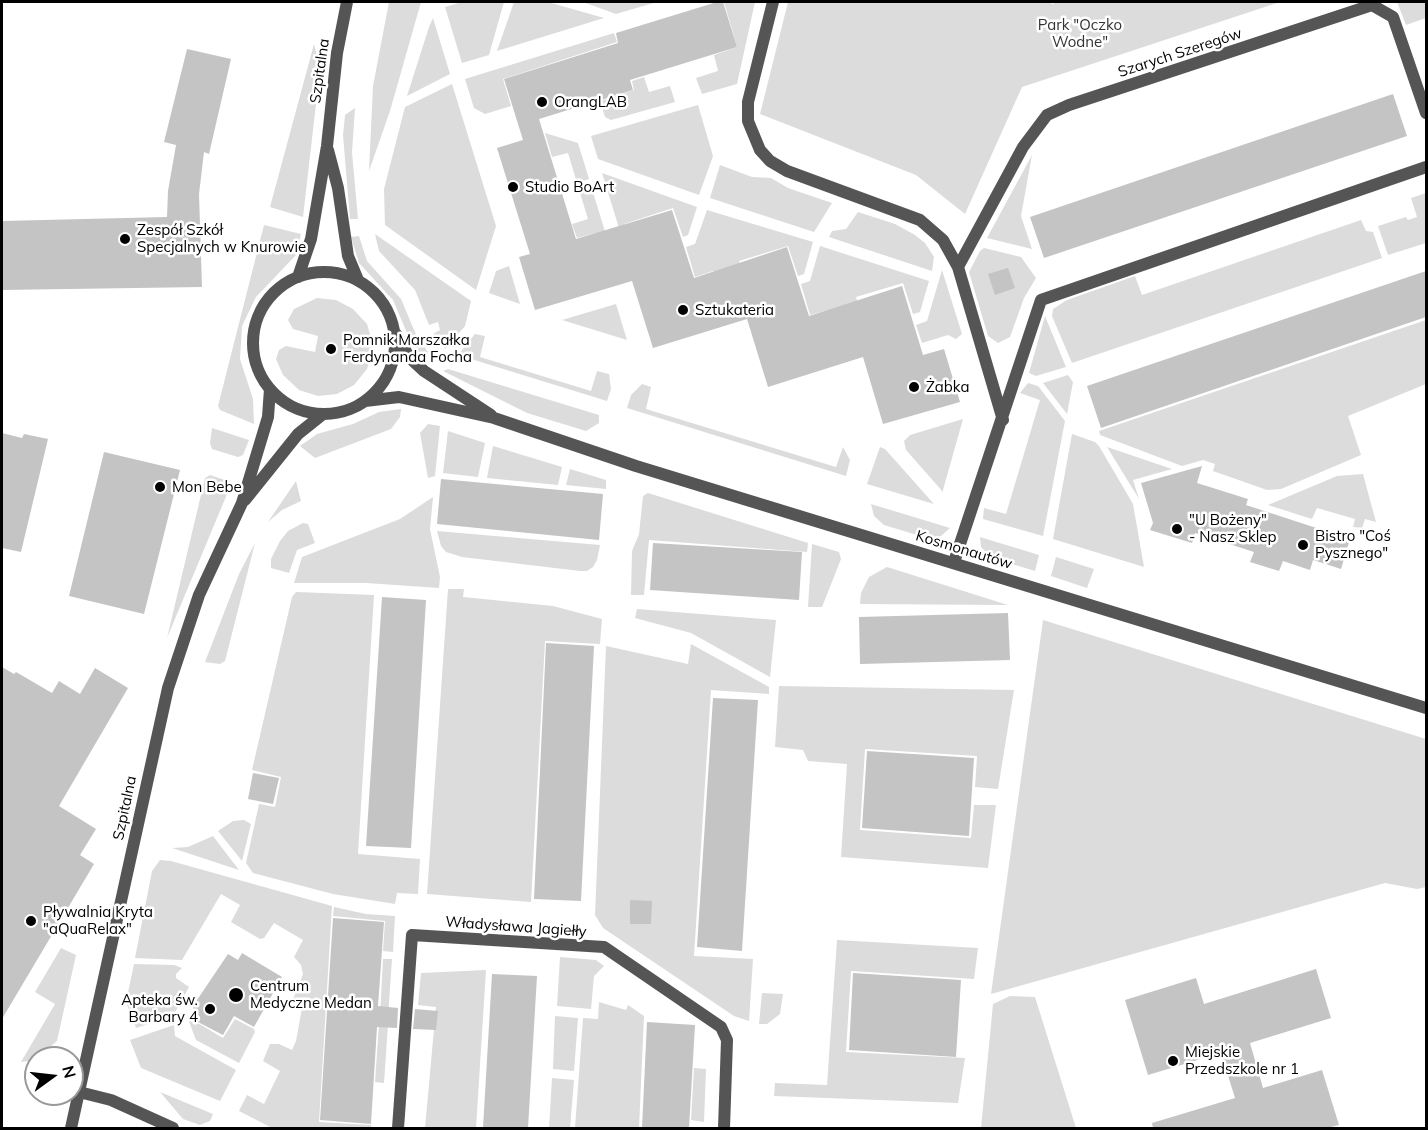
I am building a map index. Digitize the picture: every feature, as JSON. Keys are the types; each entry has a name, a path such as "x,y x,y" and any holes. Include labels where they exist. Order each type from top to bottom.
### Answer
{"street":[{"name":"Szpitalna","path":"298,277 308,253 327,146 332,83 347,2"},
{"path":"773,2 748,102 748,121 760,150 770,161 787,171 921,220 943,240 958,267 1003,420"},
{"name":"Szarych Szeregów","path":"958,267 1027,140 1047,116 1070,105 1372,5 1393,16 1426,113"},
{"name":"Szpitalna","path":"327,146 338,188 348,256 358,280"},
{"path":"954,562 1041,300 1426,167"},
{"path":"321,272 335,273 358,280 382,301 395,332 394,358 391,369 379,388 365,401 346,411 322,414 294,408 270,389 256,364 254,333 259,315 271,296 298,277 321,272"},
{"name":"Kosmonautów","path":"395,332 409,357 424,371 494,418"},
{"name":"Szpitalna","path":"84,1069 168,688 199,596 242,503 268,417 270,389"},
{"name":"Kosmonautów","path":"365,401 399,397 494,418 636,466 1426,708"},
{"name":"Szpitalna","path":"242,503 298,434 322,414"},
{"name":"Władysława Jagiełły","path":"398,1128 412,935 604,947 721,1027 728,1040 724,1128"},
{"path":"84,1093 111,1100 173,1128"},
{"name":"Szpitalna","path":"71,1128 76,1106"}],"green space":[{"path":"389,2 421,2 390,111 369,171 373,86"},
{"path":"462,2 504,2 489,55 462,63 445,7"},
{"path":"514,2 548,2 604,18 497,51"},
{"path":"583,2 657,2 616,14"},
{"path":"724,2 755,2 737,84 702,94 696,78 718,71 714,55 737,47"},
{"name":"Park \"Oczko Wodne\"","path":"788,2 1045,2 1054,4 1055,2 1280,2 1022,87 965,214 916,175 760,114"},
{"path":"1397,2 1426,2 1426,18 1406,25"},
{"path":"433,18 450,74 407,96 429,27"},
{"path":"614,33 617,42 503,79 511,106 485,114 474,108 465,79"},
{"path":"314,44 320,69 303,217 270,207"},
{"path":"644,77 649,92 670,86 675,102 611,120 605,117 600,101 634,90 632,81"},
{"path":"452,84 496,226 476,290 385,225 384,189 405,107"},
{"path":"698,105 713,156 699,195 598,159 591,136"},
{"path":"355,108 352,152 358,219 350,219 343,135 345,115"},
{"path":"545,133 578,143 589,179 577,183 568,153 552,157"},
{"path":"1032,155 1021,216 1032,249 987,238"},
{"path":"720,165 752,177 771,178 788,188 832,203 814,232 710,198"},
{"path":"602,173 697,207 688,235 683,237 673,208 624,224 633,255 628,257"},
{"path":"592,189 614,261 605,263 596,233 577,238 572,224 588,219 580,193"},
{"path":"1426,193 1426,243 1388,255 1378,226 1406,217 1408,220 1417,217 1411,198"},
{"path":"707,210 813,242 804,274 798,276 788,246 739,261 749,291 722,300 713,271 695,277 686,247 695,244"},
{"path":"858,212 895,224 915,235 925,243 934,257 932,271 829,237 832,231 846,229"},
{"path":"1361,220 1366,231 1373,232 1382,258 1072,363 1052,316 1053,309 1067,300 1135,276 1142,295"},
{"path":"264,225 301,234 296,255 256,297 242,326 240,359 253,399 254,424 220,410 218,406"},
{"path":"375,234 471,301 465,326 445,349 433,334 440,330 438,322 429,325 415,290 379,251"},
{"path":"359,236 367,261 401,299 417,337 428,352 425,360 413,347 393,300 359,263 351,237"},
{"path":"820,246 929,281 920,312 913,314 903,283 856,297 865,328 836,337 828,310 810,315 801,284 810,281"},
{"path":"984,248 1021,257 1036,278 1024,298 1010,337 998,343 988,336 969,272 980,251"},
{"path":"509,266 520,304 489,293 496,271"},
{"path":"942,270 962,334 956,339 948,335 922,343 916,325 927,321"},
{"path":"317,298 336,300 353,309 367,324 371,338 372,353 367,369 354,385 337,394 318,396 299,390 283,375 276,359 279,350 286,346 315,352 318,336 293,329 288,320 294,309"},
{"path":"616,304 627,340 562,320"},
{"path":"1045,316 1066,367 1036,376 1029,373"},
{"path":"1426,320 1426,384 1348,416 1361,455 1281,489 1267,490 1213,471 1215,464 1203,460 1182,466 1100,435 1099,431"},
{"path":"475,334 485,336 480,357 591,391 597,371 609,374 611,389 607,401 458,355"},
{"path":"448,369 599,415 599,423 586,431 527,413 443,371"},
{"path":"1068,375 1073,382 1067,414 1043,383"},
{"path":"1028,383 1038,386 1065,421 1043,536 983,519 984,508 1006,514 1040,400 1020,393"},
{"path":"642,384 651,387 646,409 836,467 843,447 850,460 846,476 627,408 631,395"},
{"path":"401,409 400,417 391,429 315,458 300,446 317,434 353,424 379,412"},
{"path":"963,419 943,492 906,450 904,441 910,435"},
{"path":"428,424 440,426 435,476 428,478 420,433"},
{"path":"212,428 249,440 243,455 238,457 212,449 210,443"},
{"path":"448,431 485,443 478,477 443,473"},
{"path":"1072,434 1095,442 1099,446 1133,504 1144,567 1053,539"},
{"path":"493,446 562,467 558,485 487,478"},
{"path":"880,447 885,449 934,504 867,484"},
{"path":"1107,447 1172,469 1133,480 1139,499"},
{"path":"570,469 606,480 606,489 566,485"},
{"path":"1363,474 1376,522 1365,519 1362,528 1353,527 1355,519 1317,508 1312,519 1268,505 1337,476"},
{"path":"210,475 228,481 230,487 167,638 205,478"},
{"path":"296,481 301,501 282,510 268,522"},
{"path":"648,493 808,543 807,552 649,540 644,595 631,595 632,551 639,534 643,496"},
{"path":"433,497 430,529 440,577 439,588 366,583 294,583 302,557 400,519"},
{"path":"871,504 950,528 941,536 930,539 884,525 874,516"},
{"path":"303,523 308,524 315,543 297,550 289,573 271,568 271,559 280,541 288,531"},
{"path":"437,531 600,545 593,567 587,571 580,571 462,557 446,552 441,546"},
{"path":"980,537 1039,555 1035,571 992,558 981,547"},
{"path":"255,543 225,661 220,664 205,662 239,574"},
{"path":"812,544 839,552 841,559 822,607 808,607"},
{"path":"1056,557 1094,569 1087,588 1051,576"},
{"path":"887,567 1008,605 860,604 861,593 869,577"},
{"path":"448,589 464,589 463,597 553,606 602,619 600,644 545,641 531,902 427,894"},
{"path":"296,592 374,595 358,854 420,859 418,894 397,893 395,904 333,894 253,873 246,863 259,804 275,807 281,777 252,770 292,597"},
{"path":"637,609 776,620 770,677 691,633 635,618"},
{"path":"1043,620 1426,739 1426,887 1417,889 1385,883 991,994"},
{"path":"691,644 769,687 769,694 711,690 694,956 753,959 749,1021 734,1016 603,928 595,915 606,646 688,664"},
{"path":"779,686 1014,690 998,789 975,787 977,756 865,749 860,830 971,838 974,805 996,805 988,868 841,857 847,764 808,761 803,750 775,747"},
{"path":"244,820 251,824 242,861 218,831 233,821"},
{"path":"213,836 239,870 172,848 188,847"},
{"path":"160,860 171,861 332,906 319,1122 371,1125 372,1128 272,1128 239,1111 247,1095 264,1104 280,1071 263,1061 270,1044 279,1044 292,1050 296,1041 302,1008 292,1002 303,974 301,965 294,957 303,940 274,923 264,938 260,939 231,922 240,905 221,894 182,960 135,958 152,871"},
{"path":"334,907 366,914 395,916 393,952 383,951 385,921 333,916"},
{"path":"837,940 978,948 974,979 851,971 846,1052 965,1058 958,1103 774,1096 775,1083 827,1085"},
{"path":"61,948 76,955 57,1041 51,1046 30,1046 55,1004 35,992"},
{"path":"560,957 596,960 604,966 594,976 591,1009 557,1006"},
{"path":"383,959 392,959 388,1017 380,1016"},
{"path":"134,964 174,965 182,968 176,974 176,978 189,987 173,1016 136,1028 126,1002"},
{"path":"486,970 476,1128 425,1128 436,1007 418,1005 421,973"},
{"path":"762,993 783,994 780,1014 767,1024 759,1024"},
{"path":"1010,996 1035,997 1076,1128 981,1128 993,1004"},
{"path":"599,1002 626,1010 628,1005 644,1016 639,1128 575,1128 583,1018 598,1019"},
{"path":"555,1016 578,1018 574,1071 553,1069"},
{"path":"194,1018 196,1022 223,1038 235,1019 254,1029 255,1032 239,1063 196,1040 188,1019"},
{"path":"379,1024 388,1025 384,1083 375,1082"},
{"path":"174,1025 175,1036 236,1070 220,1101 141,1068 130,1040"},
{"path":"694,1068 706,1069 704,1122 691,1120"},
{"path":"552,1078 574,1080 570,1128 549,1128"},
{"path":"160,1092 213,1114 210,1121 200,1125 183,1119"}],"building":[{"path":"723,2 737,47 630,80 633,90 539,119 576,239 672,210 694,278 787,247 809,316 902,286 923,355 944,349 960,402 883,424 863,357 768,387 747,319 653,348 632,281 535,310 519,257 530,254 497,148 523,140 504,79 618,43 616,33"},
{"path":"187,49 231,59 209,154 204,152 199,194 202,287 2,290 2,221 167,217 168,191 176,145 164,142"},
{"path":"1393,94 1407,136 1044,258 1030,217"},
{"path":"1008,268 1015,288 995,295 988,274"},
{"path":"1426,271 1426,317 1101,428 1087,386"},
{"path":"2,433 22,438 24,434 48,439 21,552 2,548"},
{"path":"104,452 180,470 144,614 69,596"},
{"path":"1202,466 1197,483 1248,499 1246,505 1350,539 1341,569 1313,560 1310,570 1283,561 1279,571 1250,562 1254,552 1195,533 1192,543 1150,530 1153,523 1141,483"},
{"path":"441,479 603,494 599,540 437,524"},
{"path":"653,543 802,552 799,600 650,590"},
{"path":"382,597 426,600 411,848 366,846"},
{"path":"1008,613 1010,660 860,664 859,617"},
{"path":"546,643 594,646 581,901 534,899"},
{"path":"2,667 14,674 16,672 52,693 59,681 80,694 95,668 128,688 59,806 96,829 80,855 94,864 2,1019"},
{"path":"713,698 758,700 742,951 697,947"},
{"path":"867,751 974,758 969,836 862,828"},
{"path":"253,773 279,778 273,804 248,799"},
{"path":"630,900 652,901 651,924 630,924"},
{"path":"333,918 384,922 378,1006 398,1008 397,1028 377,1027 371,1124 320,1120"},
{"name":"Centrum Medyczne Medan","path":"242,953 282,977 254,1027 234,1016 223,1035 196,1021 193,1006 228,954 238,960"},
{"path":"1316,969 1331,1018 1250,1043 1263,1088 1322,1070 1339,1125 1327,1128 1153,1128 1152,1123 1235,1098 1221,1053 1148,1075 1125,1000 1196,978 1204,1004"},
{"path":"853,973 961,980 956,1057 849,1050"},
{"path":"492,974 537,976 528,1128 483,1128"},
{"path":"415,1009 438,1011 436,1030 413,1029"},
{"path":"647,1022 695,1025 689,1128 642,1128"}],"place":[{"name":"OrangLAB","path":"542,102"},
{"name":"Studio BoArt","path":"513,187"},
{"name":"Zespół Szkół Specjalnych w Knurowie","path":"125,239"},
{"name":"Sztukateria","path":"683,310"},
{"name":"Pomnik Marszałka Ferdynanda Focha","path":"331,349"},
{"name":"Żabka","path":"914,387"},
{"name":"Mon Bebe","path":"160,487"},
{"name":"\"U Bożeny\" - Nasz Sklep","path":"1177,529"},
{"name":"Bistro \"Coś Pysznego\"","path":"1303,545"},
{"name":"Pływalnia Kryta \"aQuaRelax\"","path":"31,921"},
{"name":"Centrum Medyczne Medan","path":"236,995"},
{"name":"Apteka św. Barbary 4","path":"210,1009"},
{"name":"Miejskie Przedszkole nr 1","path":"1173,1061"}]}
